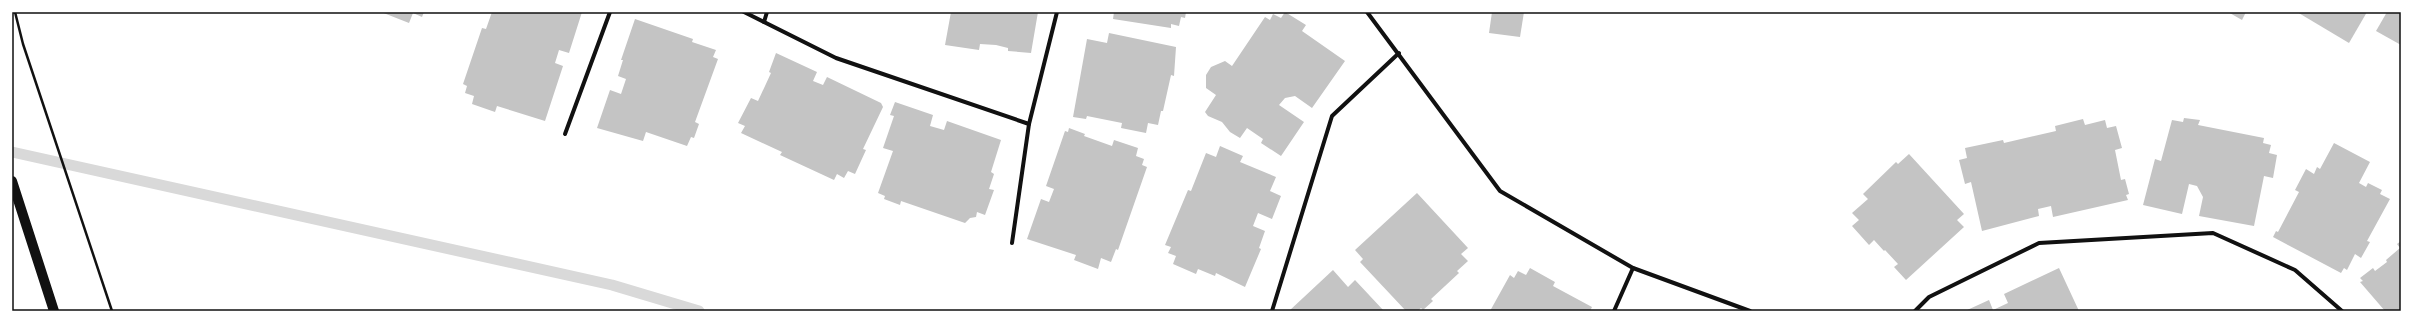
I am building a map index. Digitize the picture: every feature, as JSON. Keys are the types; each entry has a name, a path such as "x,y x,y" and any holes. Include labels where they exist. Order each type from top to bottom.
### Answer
{"main road":[{"path":"12,181 54,311"}],"street":[{"path":"565,134 610,12"},
{"path":"744,12 836,58 1029,124"},
{"path":"764,22 767,12"},
{"path":"1012,243 1029,124 1057,12"},
{"path":"1367,12 1400,54 1500,191 1633,268 1750,311"},
{"path":"1272,311 1332,116 1400,54"},
{"path":"1915,311 1929,297 2039,243 2213,233 2294,270 2342,311"},
{"path":"1614,311 1633,268"}],"path":[{"path":"15,12 23,44 112,311"}],"building":[{"path":"381,12 424,12 422,17 413,13 409,23"},
{"path":"492,12 582,12 569,53 559,50 555,63 563,66 545,121 497,106 495,112 472,104 474,96 465,93 467,86 463,84 482,28 486,29"},
{"path":"951,12 1038,12 1031,53 1008,51 1008,48 996,45 980,44 979,50 945,45"},
{"path":"1114,12 1186,12 1185,18 1181,17 1179,26 1171,24 1171,28 1113,19"},
{"path":"1285,12 1306,25 1302,31 1345,61 1312,108 1295,96 1285,98 1279,105 1304,122 1281,156 1261,143 1263,139 1247,128 1240,138 1230,132 1222,122 1208,116 1205,112 1216,95 1206,88 1206,75 1211,67 1225,61 1232,66 1265,17 1270,20 1273,14 1281,18"},
{"path":"1492,12 1524,12 1520,37 1489,33"},
{"path":"2228,12 2246,12 2242,20"},
{"path":"2297,12 2367,12 2349,43"},
{"path":"2387,12 2401,12 2401,45 2376,31"},
{"path":"635,19 693,39 692,42 716,50 713,57 718,59 695,122 699,124 694,138 691,137 687,146 646,132 643,141 597,128 610,90 621,94 626,79 618,76 623,60 621,60"},
{"path":"1109,33 1176,47 1174,76 1171,75 1163,111 1161,111 1158,125 1148,123 1146,133 1121,128 1122,123 1087,116 1086,119 1073,117 1087,39 1107,43"},
{"path":"776,53 817,72 813,81 823,85 827,77 881,103 883,107 863,149 866,150 855,174 848,171 844,178 837,174 834,180 780,155 782,152 741,133 745,126 738,123 751,98 758,101 771,73 769,72"},
{"path":"895,102 933,115 930,126 944,130 947,121 1001,140 991,172 994,174 989,189 994,190 985,215 977,212 976,217 970,218 965,223 901,201 900,205 884,199 885,196 878,193 893,151 883,148 894,116 890,115"},
{"path":"2184,118 2200,120 2198,125 2264,138 2263,143 2271,145 2269,153 2277,155 2273,178 2264,176 2254,226 2199,216 2203,197 2197,186 2189,184 2182,214 2143,205 2155,159 2161,161 2172,120 2183,122"},
{"path":"2083,119 2085,125 2105,120 2107,128 2116,126 2122,148 2115,150 2121,180 2125,179 2129,194 2126,195 2128,200 2053,217 2051,206 2038,209 2039,216 1982,231 1971,182 1965,184 1959,160 1967,158 1965,148 2003,140 2004,143 2056,131 2055,126"},
{"path":"1069,128 1085,134 1084,136 1112,146 1114,140 1138,148 1136,156 1144,159 1142,165 1147,167 1118,250 1116,249 1111,262 1101,258 1098,269 1074,260 1076,255 1027,239 1041,199 1049,202 1054,189 1046,186 1065,131 1068,132"},
{"path":"2334,143 2370,162 2359,183 2366,187 2368,183 2382,190 2380,194 2390,199 2367,241 2370,242 2361,258 2355,254 2347,270 2344,268 2341,273 2273,237 2276,231 2278,232 2299,192 2295,190 2306,169 2314,174 2317,167 2320,169"},
{"path":"1220,146 1243,156 1240,162 1276,177 1270,191 1281,196 1272,219 1258,213 1253,226 1265,231 1259,248 1261,249 1245,287 1216,273 1215,276 1198,269 1196,274 1173,264 1176,256 1168,253 1171,247 1165,245 1188,190 1191,191 1206,153 1216,157"},
{"path":"1909,154 1964,214 1957,220 1964,227 1906,280 1894,267 1898,264 1885,250 1884,251 1874,240 1869,245 1852,226 1859,220 1852,213 1868,199 1863,194 1896,162 1898,164"},
{"path":"1417,193 1468,248 1461,254 1468,261 1457,271 1459,273 1431,299 1433,301 1423,310 1421,308 1418,311 1406,311 1360,262 1363,259 1355,250"},
{"path":"2401,241 2401,311 2385,311 2360,282 2363,281 2360,278 2373,268 2375,271 2387,262 2386,260 2400,248 2397,244"},
{"path":"1530,268 1555,282 1553,286 1592,307 1590,311 1490,311 1510,275 1514,278 1518,271 1526,275"},
{"path":"2059,268 2079,311 1965,311 1989,300 1993,310 2008,303 2004,294"},
{"path":"1333,270 1348,287 1355,280 1384,311 1289,311"}],"waterway":[{"path":"12,152 612,285 699,311"}]}
